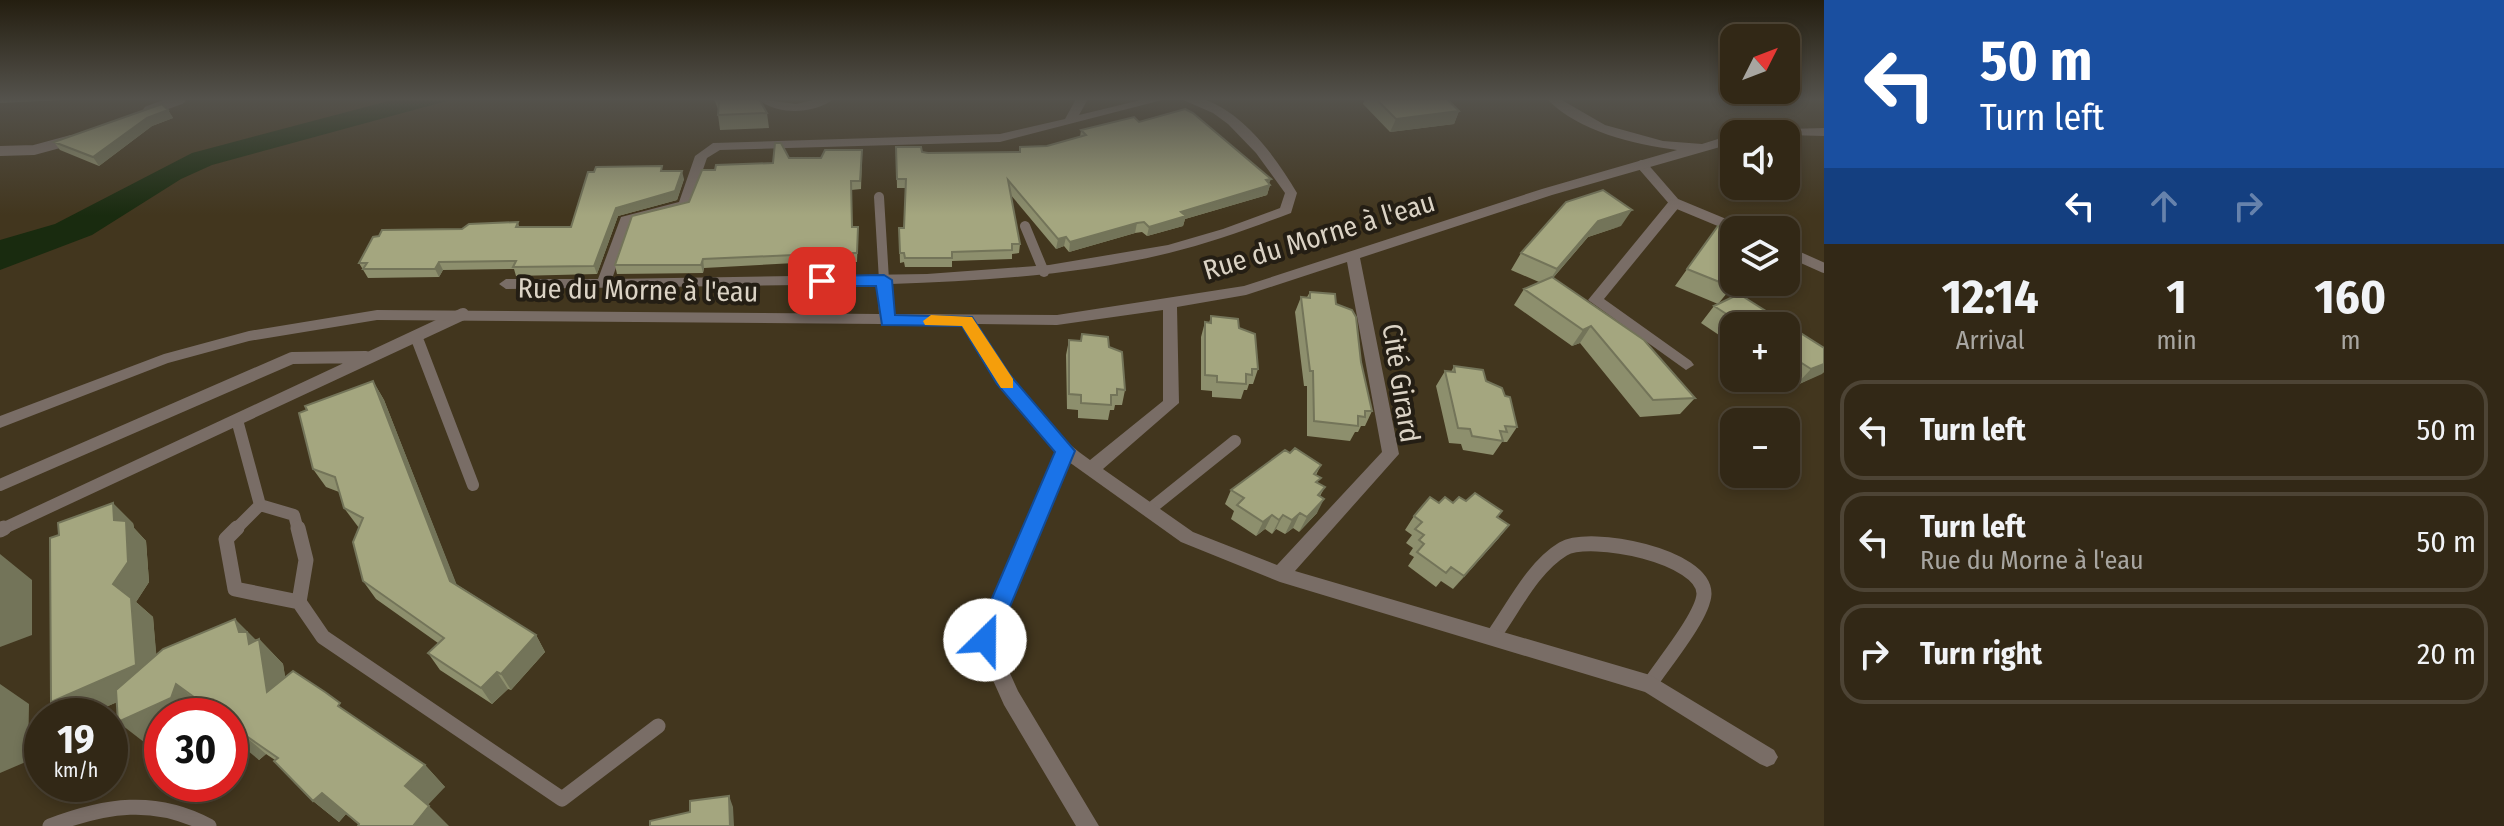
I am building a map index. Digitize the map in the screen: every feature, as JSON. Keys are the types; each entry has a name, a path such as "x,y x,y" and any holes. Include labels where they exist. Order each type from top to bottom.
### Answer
{"street":[{"path":"603,284 626,220 638,213 665,212 685,204 701,156 717,146 1002,138"},
{"path":"506,284 884,280 1044,272 1152,255 1250,225 1286,210 1291,193 1274,162 1246,138"},
{"path":"1637,138 1699,148"},
{"name":"Rue du Morne à l'eau","path":"0,422 164,359 249,336 377,315 1057,320 1170,304 1246,290 1720,142"},
{"path":"1675,203 1595,300 1686,365"},
{"name":"Cité Girard","path":"1280,574 1391,454 1353,256"},
{"path":"884,280 887,321"},
{"path":"1091,469 1171,403 1170,304"},
{"path":"966,321 1003,379 1065,451 1187,537 1280,574 1494,635 1650,684 1767,757"},
{"path":"1065,451 985,640 1011,698 1088,826"}],"lane":[{"path":"0,151 34,150 74,138"},
{"path":"1642,165 1675,203 1720,222"},
{"path":"879,197 884,280"},
{"path":"1025,226 1044,272"},
{"path":"1800,257 1824,268"},
{"path":"0,530 463,314"},
{"path":"416,336 473,485"},
{"path":"0,485 292,358 371,357"},
{"path":"237,420 260,505"},
{"path":"1149,510 1235,441"},
{"path":"260,505 226,539 235,589 299,602"},
{"path":"260,505 294,515 306,560 299,602 323,637 562,799 658,726"},
{"path":"1494,635 1542,570 1563,549 1574,543 1595,542 1630,548 1686,570 1698,579 1704,596 1697,613 1650,684"},
{"path":"50,826 139,802 192,815 209,826"}],"shaded area":[{"path":"250,138 313,138 212,165 181,179 92,235 0,270 0,240 55,224 192,153"}],"building":[{"path":"67,138 120,138 93,157 54,142"},
{"path":"1077,138 1222,138 1271,179 1266,180 1270,185 1181,212 1186,216 1149,227 1144,222 1137,223 1070,242 1066,237 1058,239 1008,180 1020,244 1012,244 1012,250 952,252 952,258 905,258 904,253 900,253 899,228 904,228 906,179 897,179 896,147 921,147 922,152 928,153 1020,152 1020,147 1047,146"},
{"path":"775,143 781,143 789,158 821,158 825,150 862,150 860,181 851,181 852,227 858,227 857,253 853,253 852,259 804,261 804,255 794,255 703,259 701,265 615,265 632,216 689,202 702,170 715,170 716,165 773,163"},
{"path":"662,166 661,171 682,171 675,191 616,208 594,266 513,267 516,261 439,262 435,269 363,269 367,263 359,263 373,237 379,236 382,230 462,229 469,224 518,222 516,227 571,227 588,172 594,172 596,167"},
{"path":"1603,190 1632,210 1598,221 1557,269 1521,253 1566,202"},
{"path":"1718,226 1720,227 1720,282 1687,269"},
{"path":"1552,277 1644,340 1695,398 1653,400 1591,326 1583,330 1524,289"},
{"path":"1310,292 1335,294 1336,304 1352,310 1356,317 1361,362 1372,411 1365,411 1365,417 1358,416 1358,426 1314,421 1313,371 1310,371 1301,297 1310,298"},
{"path":"1735,296 1742,296 1767,312 1723,312 1714,306"},
{"path":"1211,316 1238,319 1239,328 1255,334 1258,369 1252,369 1252,375 1246,374 1246,384 1217,382 1217,376 1205,375 1205,322 1211,323"},
{"path":"1800,333 1824,348 1824,364 1811,369 1800,362"},
{"path":"1082,334 1108,337 1109,347 1122,352 1125,390 1117,389 1117,395 1111,395 1111,405 1081,403 1081,395 1069,394 1069,340 1081,341"},
{"path":"1454,366 1483,370 1486,381 1502,388 1505,396 1510,397 1517,427 1505,426 1507,432 1500,431 1503,441 1472,436 1470,429 1458,428 1445,371 1455,372"},
{"path":"373,381 450,581 536,635 501,674 497,672 481,688 428,653 444,638 363,581 353,542 363,518 344,508 335,477 313,469 299,413 307,410 305,406"},
{"path":"1295,448 1321,465 1314,474 1321,478 1316,482 1325,487 1318,495 1324,499 1307,517 1300,513 1292,520 1283,515 1279,520 1272,515 1263,522 1237,505 1244,498 1231,490 1285,450 1290,453"},
{"path":"1475,493 1502,511 1497,517 1509,525 1464,576 1451,567 1446,573 1417,552 1424,544 1419,540 1424,535 1415,529 1422,522 1414,516 1430,497 1439,503 1445,497 1453,503 1459,497 1466,501"},
{"path":"113,503 114,520 126,521 128,562 113,584 131,598 136,665 60,698 51,698 50,538 59,535 58,523"},
{"path":"235,619 239,632 247,632 249,644 259,639 267,692 293,671 325,692 340,703 338,706 425,765 405,786 429,806 413,826 358,826 322,793 313,801 274,761 278,758 248,737 248,698 195,698 176,684 171,698 144,698 144,710 128,717 128,698 116,698 116,690 163,649"},
{"path":"729,796 730,826 650,826 650,821 690,812 690,801"}],"slow traffic":[{"path":"931,321 966,321 1007,383"}],"route":[{"path":"822,281 884,280 887,321 966,321 1003,379 1065,451 985,640"}]}
